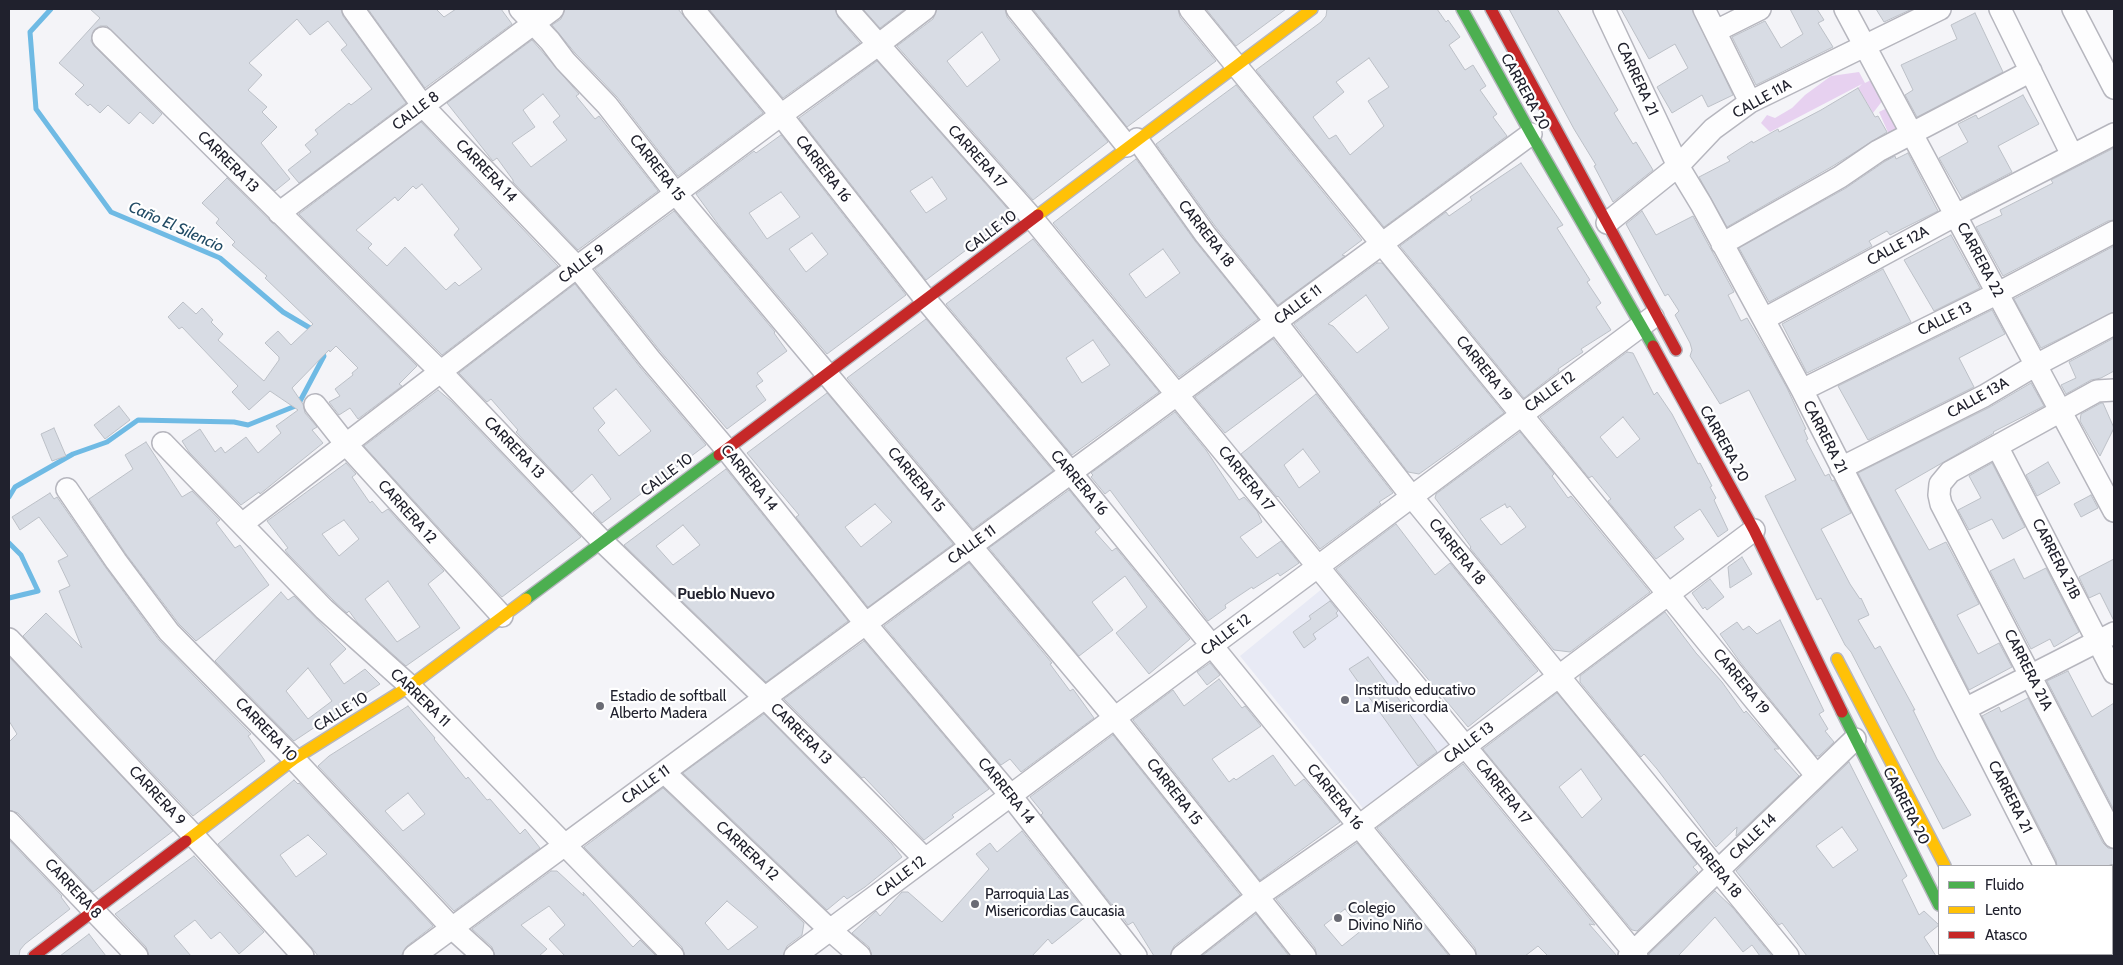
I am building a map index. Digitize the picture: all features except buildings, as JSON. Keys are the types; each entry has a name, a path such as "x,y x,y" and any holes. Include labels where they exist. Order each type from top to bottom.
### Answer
{"main road":[{"name":"CALLE 10","path":"34,956 294,759 410,686 1312,9"},
{"name":"CARRERA 20","path":"1462,9 1531,134 1650,320 1683,363"},
{"name":"CARRERA 20","path":"1490,9 1607,223 1650,320 1938,903"},
{"name":"CARRERA 20","path":"1832,650 1944,865"}],"street":[{"name":"CARRERA 14","path":"353,9 423,106 577,267 866,623 1012,796 1136,956"},
{"name":"CALLE 8","path":"279,212 423,106 527,16 553,9"},
{"name":"CARRERA 16","path":"693,9 780,115 926,300 1071,473 1465,956"},
{"name":"CARRERA 17","path":"846,9 1033,219 1465,746 1633,955"},
{"name":"CALLE 9","path":"242,524 345,443 577,267 925,9"},
{"name":"CARRERA 18","path":"1017,9 1132,143 1276,322 1412,497 1788,956"},
{"name":"CARRERA 19","path":"1190,9 1816,775"},
{"name":"CARRERA 21","path":"1604,9 1678,166 1802,390 2044,865"},
{"path":"1704,9 1750,102"},
{"path":"1716,31 1760,9"},
{"name":"CARRERA 22","path":"1845,9 2114,511"},
{"name":"CALLE 11A","path":"1607,223 1678,166 1712,129 1750,102 1940,9"},
{"path":"2000,9 2072,155"},
{"path":"2073,9 2114,88"},
{"name":"CARRERA 15","path":"527,16 550,41 565,62 607,105 676,194 1115,718 1305,956"},
{"name":"CARRERA 13","path":"103,38 440,371 603,542 765,698 925,859"},
{"path":"1722,244 1840,177 1878,151 2030,71"},
{"name":"CALLE 11","path":"414,956 1531,134"},
{"name":"CALLE 12A","path":"1764,319 1956,215 2114,134"},
{"name":"CALLE 13","path":"1802,390 1998,293 2114,232"},
{"name":"CALLE 12","path":"795,956 1012,796 1521,414 1650,320"},
{"name":"CALLE 13A","path":"1841,468 1967,405 2036,365 2114,324"},
{"path":"1997,446 2097,391 2114,390"},
{"name":"CARRERA 12","path":"315,405 345,443 502,616"},
{"name":"CARRERA 11","path":"163,443 324,609 410,686 673,956"},
{"name":"CARRERA 21A","path":"1997,446 1950,472 1940,484 1941,504 2114,837"},
{"name":"CARRERA 21B","path":"1997,446 2106,637 2114,672"},
{"name":"CARRERA 10","path":"67,489 116,562 169,632 294,759 452,928 483,956"},
{"name":"CALLE 13","path":"1182,956 1257,897 1359,826 1754,530"},
{"path":"1964,709 2106,637"},
{"name":"CARRERA 9","path":"9,639 194,836 303,956"},
{"name":"CALLE 14","path":"1633,955 1855,738"},
{"name":"CARRERA 12","path":"664,772 830,930 860,956"},
{"name":"CARRERA 8","path":"9,822 137,956"}],"shaded area":[{"path":"1859,72 1865,83 1871,80 1883,100 1873,113 1858,88 1862,84 1770,132 1761,123 1767,115 1775,118 1792,108 1805,95 1831,76"},
{"path":"1889,107 1901,134 1891,139 1879,112"},
{"name":"Institudo educativo La Misericordia","path":"1323,588 1449,744 1366,812 1240,656"}],"waterway":[{"name":"Caño El Silencio","path":"51,9 30,32 36,109 111,212 220,258 283,312 312,331"},
{"name":"Caño El Silencio","path":"9,497 15,487 73,454 107,442 138,420 234,422 248,425 298,405 324,356 321,350"},
{"name":"Caño El Silencio","path":"9,543 21,555 38,591 9,598"}],"traffic: fast":[{"path":"1462,9 1531,134 1653,346"},
{"path":"526,599 719,455"},
{"path":"1842,712 1938,903"}],"traffic: slow":[{"path":"1038,215 1312,9"},
{"path":"186,841 294,759 410,686 526,599"},
{"path":"1837,659 1944,865"}],"traffic: jam":[{"path":"1491,9 1676,350"},
{"path":"719,455 1038,215"},
{"path":"1653,346 1754,530 1842,712"},
{"path":"34,956 186,841"}],"place":[{"name":"Institudo educativo La Misericordia","path":"1345,700"},
{"name":"Estadio de softball Alberto Madera","path":"600,706"},
{"name":"Parroquia Las Misericordias Caucasia","path":"975,904"},
{"name":"Colegio Divino Niño","path":"1338,918"}],"district":[{"name":"Pueblo Nuevo","path":"726,594"}]}
